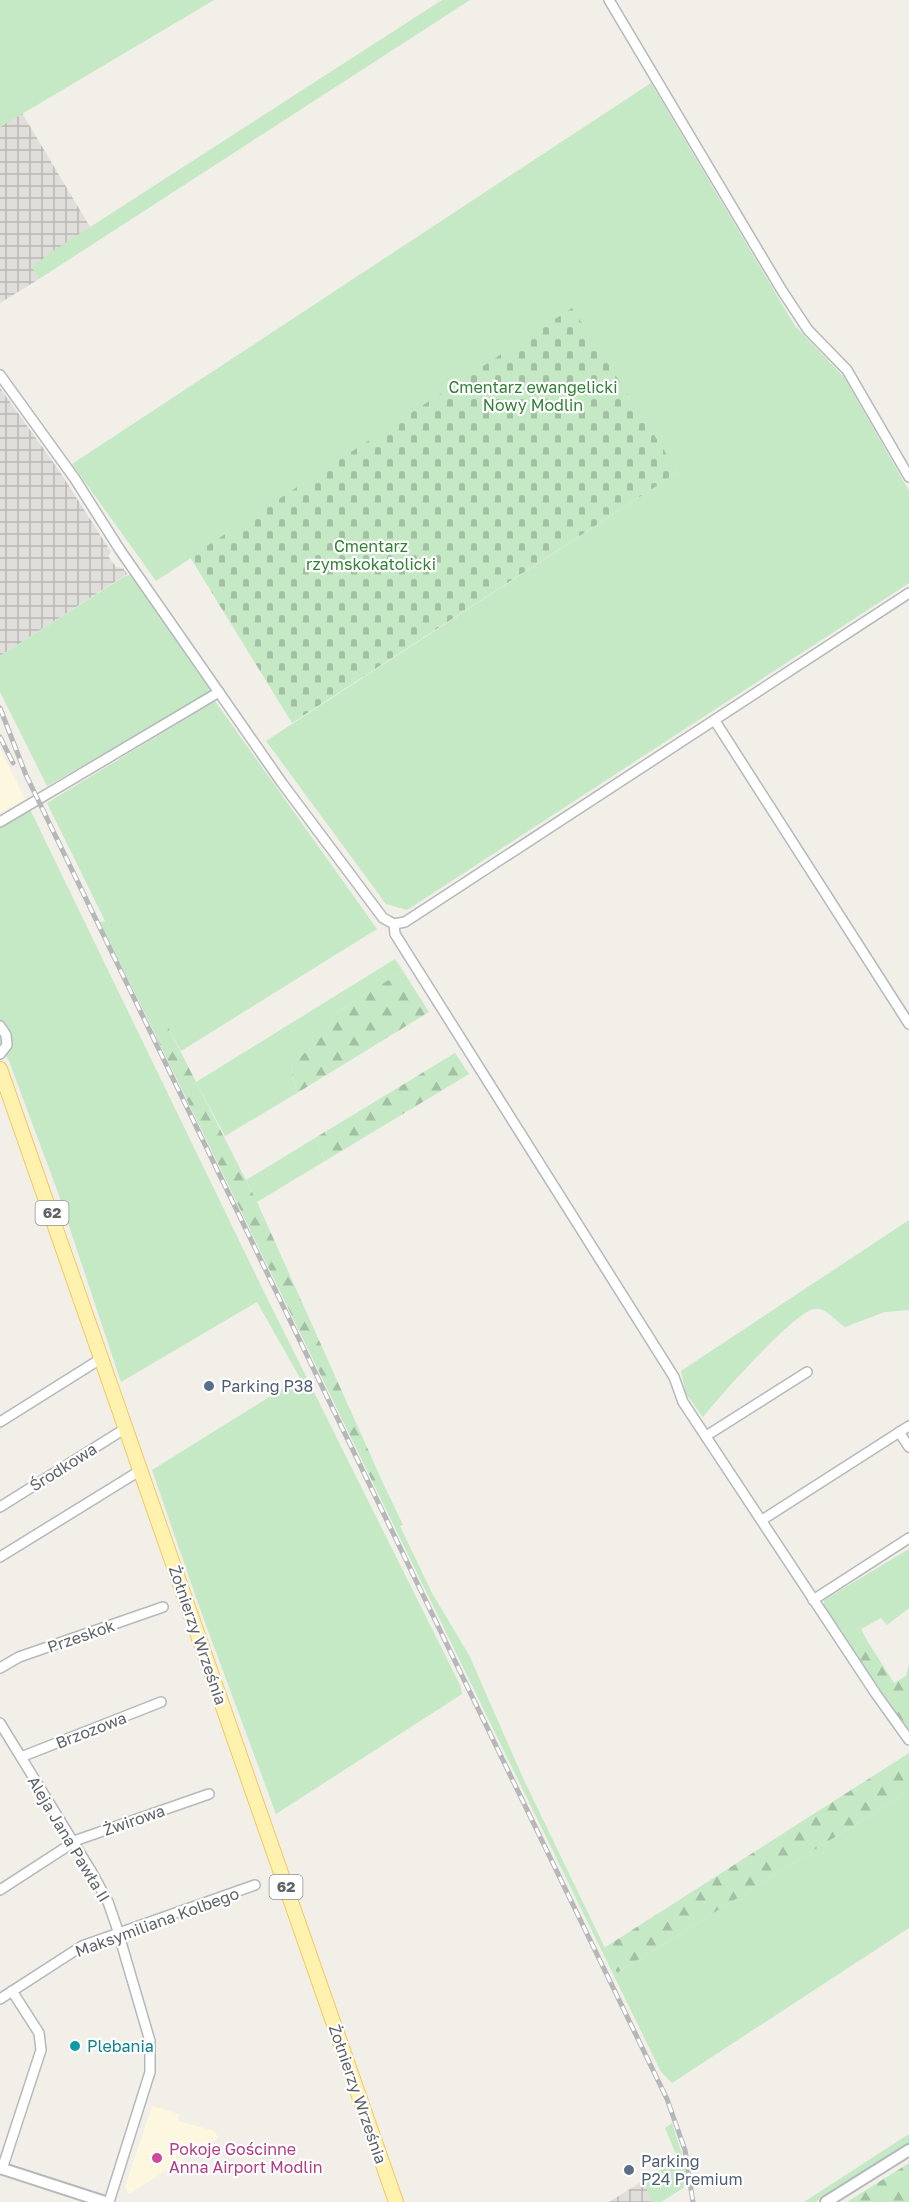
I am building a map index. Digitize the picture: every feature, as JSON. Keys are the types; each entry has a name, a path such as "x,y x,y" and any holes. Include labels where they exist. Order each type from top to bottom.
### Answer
{"main road":[{"name":"Żołnierzy Września","path":"0,1069 396,2202"}],"street":[{"path":"609,0 781,289 808,330 847,370 909,477"},
{"path":"0,375 75,479 120,550 282,783 383,918 394,924 405,922 909,593"},
{"path":"0,822 219,692"},
{"path":"714,721 909,1024"},
{"path":"394,924 395,934 674,1377 679,1393 706,1436 813,1600 909,1740"},
{"path":"0,1026 6,1035 7,1045 0,1054"},
{"path":"0,1422 102,1358"},
{"path":"706,1436 807,1372"},
{"path":"762,1520 909,1426"},
{"name":"Środkowa","path":"0,1507 126,1428"},
{"path":"899,1432 909,1447"},
{"path":"0,1557 141,1470"},
{"path":"813,1600 909,1538"},
{"name":"Przeskok","path":"0,1668 20,1657 163,1607"},
{"name":"Brzozowa","path":"21,1757 162,1702"},
{"name":"Aleja Jana Pawła II","path":"0,1723 101,1888 118,1933 150,2041 150,2072 107,2202"},
{"name":"Żwirowa","path":"0,1890 74,1843 99,1832 210,1794"},
{"name":"Maksymiliana Kolbego","path":"0,1999 82,1946 255,1886"},
{"path":"12,1991 39,2032 41,2050 1,2168 107,2202"},
{"path":"826,2202 909,2150"}],"shaded area":[{"path":"22,113 90,227 32,267 39,279 0,303 0,127"},
{"path":"0,388 60,472 111,552 108,556 116,567 123,568 127,574 0,656"},
{"path":"0,749 25,799 0,813"},
{"path":"152,2106 179,2114 178,2121 215,2131 218,2138 129,2194 125,2187"},
{"path":"643,2181 652,2202 609,2202"}],"green space":[{"path":"0,0 214,0 0,127"},
{"path":"442,0 470,0 39,279 32,267 53,251"},
{"path":"651,83 795,326 844,377 909,491 909,583 407,910 386,904 266,741 678,472 571,309 156,581 72,464"},
{"name":"Cmentarz rzymskokatolicki","path":"572,308 678,472 292,723 190,557"},
{"path":"130,575 214,690 155,726 47,786 0,692 0,656"},
{"path":"215,701 377,929 181,1051 163,1018 150,1024 100,922 105,921 47,803"},
{"path":"26,801 265,1294 460,1685 462,1694 276,1814 199,1606 152,1470 300,1378 257,1302 121,1382 57,1190 9,1061 0,1046 0,817"},
{"path":"395,959 403,971 336,1013 315,1045 293,1062 292,1075 297,1093 225,1136 196,1082"},
{"path":"403,971 429,1012 297,1093 292,1075 293,1062 315,1045 336,1013"},
{"path":"163,1017 257,1202 383,1483 375,1487 150,1024"},
{"path":"455,1053 469,1074 325,1161 315,1138"},
{"path":"315,1138 325,1161 257,1202 246,1180"},
{"path":"909,1220 909,1310 885,1312 845,1327 822,1310 814,1309 804,1314 756,1357 703,1417 686,1394 681,1371"},
{"path":"383,1483 403,1525 400,1526 432,1593 469,1655 523,1778 617,1973 909,1791 909,1928 672,2083 661,2072 375,1487"},
{"path":"909,1549 909,1608 887,1625 881,1618 861,1629 868,1642 853,1651 824,1608 824,1600"},
{"path":"868,1642 894,1683 906,1676 909,1664 909,1731 853,1651"},
{"path":"909,1753 909,1791 617,1973 604,1948"},
{"path":"672,2123 683,2158 688,2185 661,2202 652,2202 643,2181 678,2159 665,2128"},
{"path":"909,2134 909,2143 815,2202 804,2202"},
{"path":"909,2163 909,2202 847,2202"}],"railway":[{"path":"0,708 26,775 667,2099 685,2150 693,2202"},
{"path":"0,737 13,763"}],"place":[{"name":"Parking P38","path":"209,1386"},
{"name":"Plebania","path":"75,2046"},
{"name":"Pokoje Gościnne Anna Airport Modlin","path":"157,2158"},
{"name":"Parking P24 Premium","path":"629,2170"}],"park label":[{"name":"Cmentarz ewangelicki Nowy Modlin","path":"533,396"}]}
